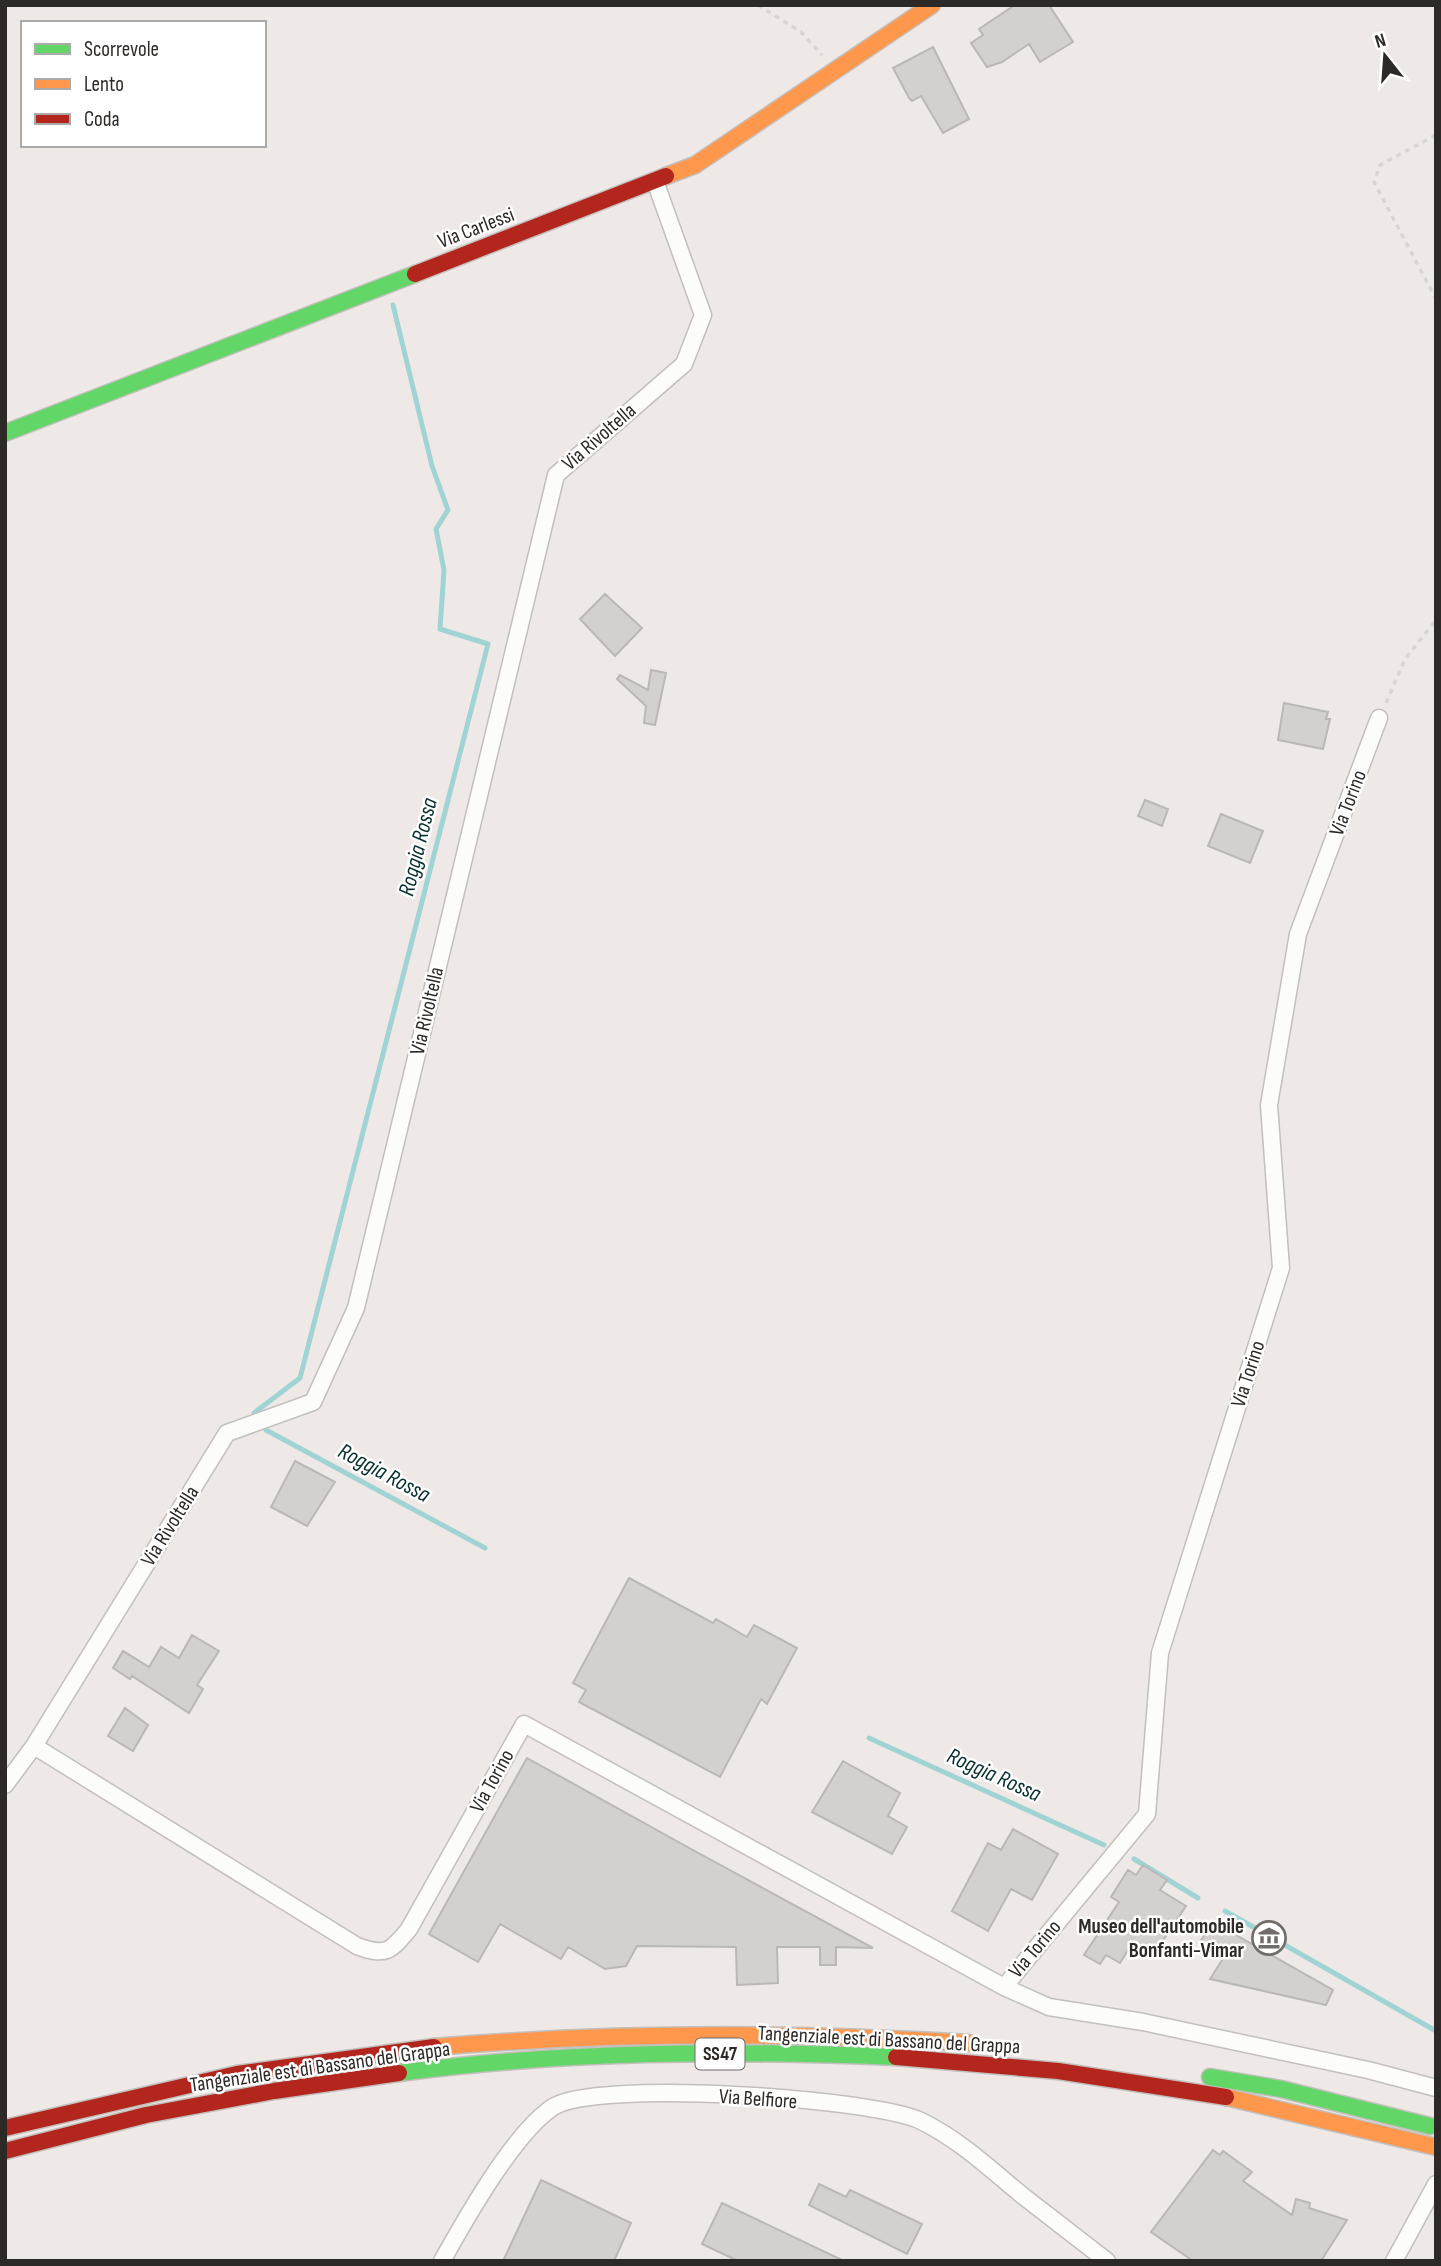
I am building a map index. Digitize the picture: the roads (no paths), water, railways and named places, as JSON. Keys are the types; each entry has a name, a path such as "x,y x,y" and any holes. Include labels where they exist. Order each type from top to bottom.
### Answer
{"main road":[{"name":"Via Carlessi","path":"5,433 695,165 932,5"},
{"name":"Tangenziale est di Bassano del Grappa","path":"5,2127 138,2094 237,2074 420,2049 513,2040 652,2033 777,2033 874,2036 989,2045"},
{"name":"Tangenziale est di Bassano del Grappa","path":"5,2151 146,2115 341,2081 527,2059 777,2052 981,2063 1189,2090 1436,2147"},
{"path":"1200,2075 1281,2089 1436,2127"}],"street":[{"name":"Via Rivoltella","path":"5,1785 34,1746 227,1433 313,1402 356,1308 556,475 684,364 703,315 655,181"},
{"name":"Via Torino","path":"1004,1987 1147,1814 1160,1653 1281,1268 1269,1105 1298,934 1380,718"},
{"name":"Via Torino","path":"34,1746 357,1946 374,1953 392,1949 409,1929 524,1724 1004,1987 1049,2007 1143,2022 1368,2070 1436,2088"},
{"name":"Via Belfiore","path":"442,2261 528,2129 555,2105 590,2096 670,2093 869,2108 919,2120 968,2149 1107,2261"},
{"path":"1394,2261 1436,2184"}],"waterway":[{"name":"Roggia Rossa","path":"254,1413 300,1378 488,644 440,629 444,570 436,529 448,510 432,466 393,305"},
{"name":"Roggia Rossa","path":"266,1430 485,1548"},
{"name":"Roggia Rossa","path":"869,1738 1104,1845"},
{"name":"Roggia Rossa","path":"1134,1859 1198,1898"},
{"name":"Roggia Rossa","path":"1225,1911 1436,2031"}],"place":[{"name":"Museo dell'automobile Bonfanti-Vimar","path":"1269,1938"}]}
